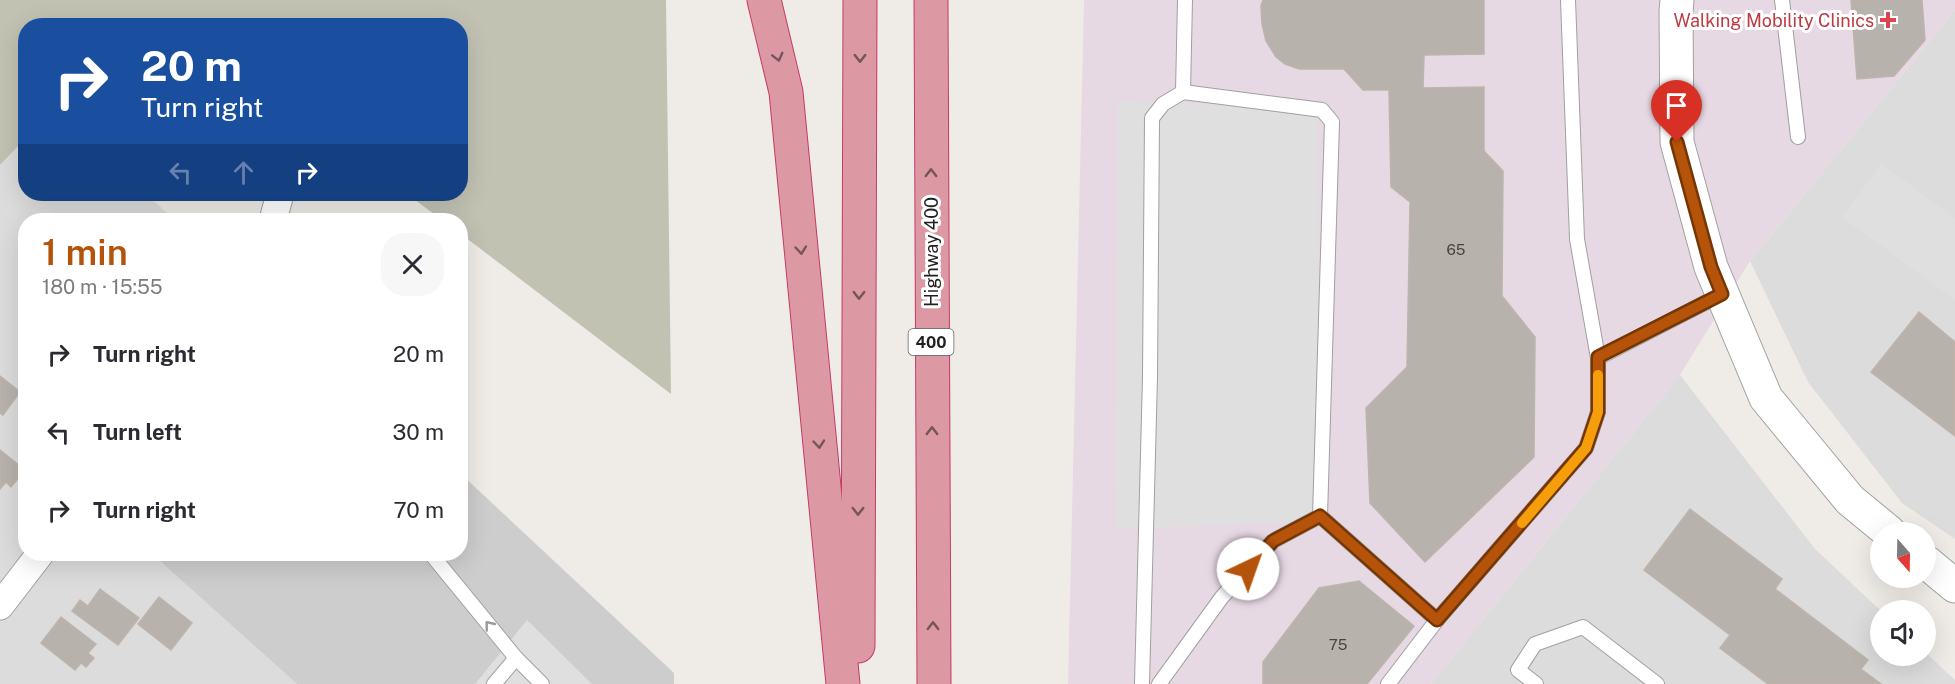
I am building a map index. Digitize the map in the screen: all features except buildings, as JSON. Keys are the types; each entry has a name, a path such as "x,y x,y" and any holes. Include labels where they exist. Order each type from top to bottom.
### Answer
{"highway":[{"path":"764,0 786,92 843,684"},
{"path":"858,684 860,0"},
{"name":"Highway 400","path":"931,0 934,684"}],"street":[{"path":"1677,0 1677,142 1711,267 1766,398 1850,501 1877,522"},
{"path":"0,606 35,561"},
{"path":"1936,570 1955,586"}],"lane":[{"path":"1183,92 1185,0"},
{"path":"1388,684 1437,620 1586,448 1598,412 1598,357 1577,239 1568,0"},
{"path":"1782,0 1798,137"},
{"path":"1142,684 1150,376 1152,118 1163,104 1183,92 1322,110 1332,122 1320,516"},
{"path":"1598,357 1722,294"},
{"path":"1320,516 1437,620"},
{"path":"1159,684 1222,597 1273,541 1320,516"},
{"path":"437,561 516,658 542,684"},
{"path":"1536,684 1518,670 1535,644 1582,627 1657,684"},
{"path":"494,684 516,658"}],"shaded area":[{"path":"0,0 666,0 671,394 468,239 468,213 433,213 416,201 468,201 468,18 18,18 18,146 0,165"},
{"path":"1084,0 1955,0 1955,10 1750,261 1680,375 1431,684 1068,684"},
{"path":"1955,10 1955,539 1936,526 1936,522 1930,522 1902,503 1808,382 1750,261"},
{"path":"1118,101 1318,109 1318,521 1116,529"},
{"path":"18,146 18,201 154,201 167,213 18,213 18,561 160,561 297,684 0,684 0,165"},
{"path":"1881,164 1955,218 1955,300 1842,217"},
{"path":"1680,375 1815,549 1870,601 1870,666 1936,666 1936,662 1955,680 1955,684 1431,684"},
{"path":"468,481 674,673 674,684 297,684 160,561 468,561"},
{"path":"527,620 592,684 475,684"}],"slow traffic":[{"path":"1522,523 1586,448 1598,412 1598,375"}],"place":[{"name":"Walking Mobility Clinics","path":"1888,20"}],"route":[{"path":"1248,569 1273,541 1320,516 1437,620 1586,448 1598,412 1598,357 1722,294 1711,267 1677,142"}]}
